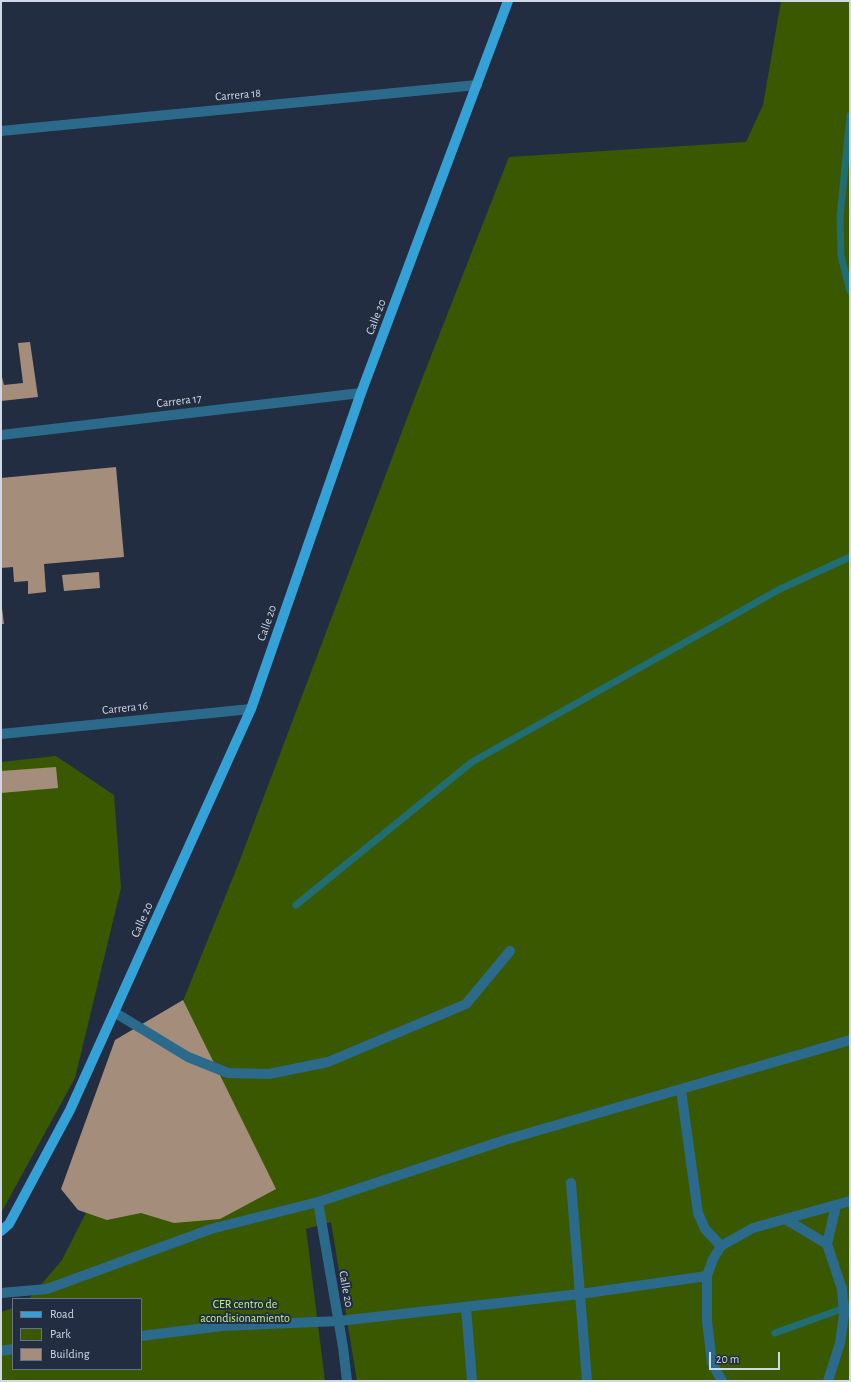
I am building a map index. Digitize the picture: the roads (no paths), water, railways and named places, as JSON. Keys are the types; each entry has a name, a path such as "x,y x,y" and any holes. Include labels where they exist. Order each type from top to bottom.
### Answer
{"main road":[{"name":"Calle 20","path":"1,1232 9,1224 70,1110 251,709 361,393 508,1"}],"street":[{"name":"Carrera 18","path":"1,131 477,85"},
{"name":"Carrera 17","path":"1,435 361,393"},
{"name":"Carrera 16","path":"1,734 251,709"},
{"path":"114,1012 188,1057 228,1073 269,1074 328,1062 466,1004 510,951"},
{"path":"1,1293 48,1288 211,1229 318,1202 505,1140 850,1040"},
{"path":"680,1090 698,1213 705,1229 721,1246"},
{"path":"571,1183 587,1381"},
{"name":"Calle 20","path":"318,1202 339,1321 347,1381"},
{"path":"714,1381 707,1321 707,1276 713,1259 721,1246 753,1228 850,1202"},
{"path":"828,1381 840,1343 844,1315 842,1289 827,1244 836,1206"},
{"path":"785,1219 827,1244"},
{"path":"142,1336 222,1326 339,1321 580,1294 707,1276"},
{"path":"466,1307 472,1381"},
{"path":"1,1351 12,1349"},
{"path":"712,1363 722,1381"}],"waterway":[{"path":"850,116 840,217 841,256 850,291"},
{"path":"296,905 472,762 780,589 850,557"},
{"path":"775,1333 850,1306"}],"park label":[{"name":"CER centro de acondisionamiento","path":"245,1311"}]}
